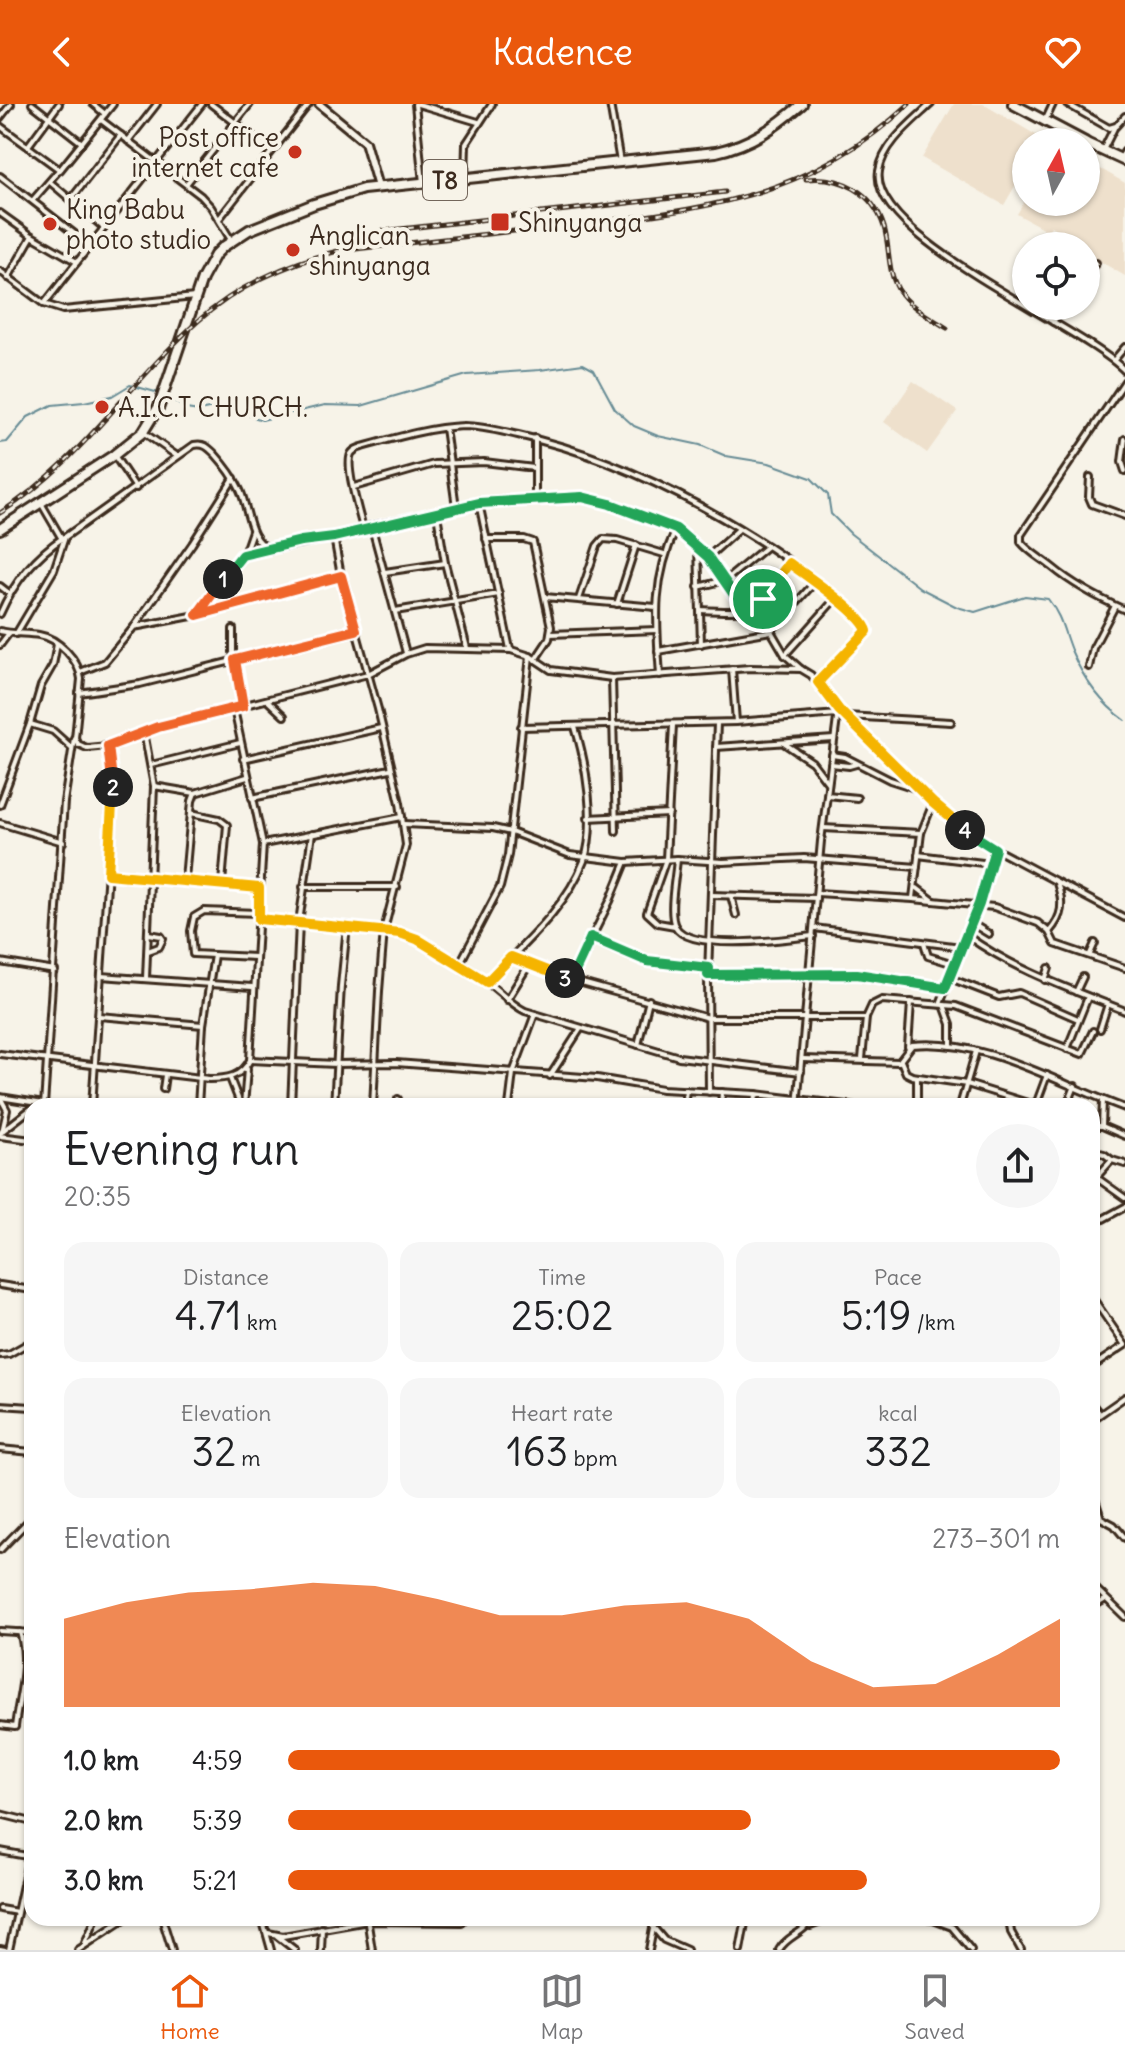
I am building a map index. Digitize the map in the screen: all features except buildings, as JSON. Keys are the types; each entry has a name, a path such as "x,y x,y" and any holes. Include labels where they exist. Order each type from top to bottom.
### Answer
{"highway":[{"name":"T8","path":"0,529 114,455 143,432 159,406 195,297 210,262 231,240 249,230 314,204 378,187 732,149 764,135 802,104"},
{"path":"1013,104 1058,128"},
{"path":"1100,149 1123,157"}],"main road":[{"path":"319,104 365,142 378,187"}],"street":[{"path":"0,118 11,104"},
{"path":"32,104 82,143"},
{"path":"28,146 59,104"},
{"path":"93,104 105,114"},
{"path":"33,200 113,104"},
{"path":"128,141 157,104"},
{"path":"44,304 202,104"},
{"path":"211,104 272,151"},
{"path":"186,184 250,104"},
{"path":"219,219 309,104"},
{"path":"423,183 417,104 478,122"},
{"path":"465,178 464,150 478,122 492,104"},
{"path":"610,104 620,162"},
{"path":"931,104 901,133 883,158 878,182 884,198 919,237 1114,360 1125,371"},
{"path":"1045,121 1053,104"},
{"path":"1067,104 1114,128"},
{"path":"1103,150 1114,128 1125,116"},
{"path":"101,120 201,196 231,240"},
{"path":"0,126 59,170"},
{"path":"72,198 121,135"},
{"path":"0,176 89,245"},
{"path":"50,182 104,228"},
{"path":"0,213 77,262"},
{"path":"8,278 32,236"},
{"path":"0,271 44,304 63,310 195,297"},
{"path":"1114,360 1125,347"},
{"path":"1125,381 1021,535 1021,542 1028,550 1066,580 1125,610"},
{"path":"445,428 456,507"},
{"path":"363,528 350,462 354,450 445,428 481,428 575,449 665,488 766,547 836,598 868,629 818,682"},
{"path":"143,432 177,456"},
{"path":"535,438 535,500"},
{"path":"1125,439 1122,462 1125,471"},
{"path":"0,614 9,593 43,553 194,445 203,444 223,462 242,494 252,528 261,544 271,549"},
{"path":"114,455 136,488"},
{"path":"354,487 420,467 450,463 484,462 534,468"},
{"path":"1090,477 1089,497 1092,504 1125,516"},
{"path":"80,672 105,662 134,627 234,478"},
{"path":"242,555 479,503 582,497 676,529 708,557 739,602 771,631 785,655 818,682 838,712 846,716 933,803 995,849 1125,918"},
{"path":"41,503 64,538"},
{"path":"479,503 511,650"},
{"path":"437,514 445,563 467,648"},
{"path":"197,615 242,555 252,528"},
{"path":"372,528 406,654"},
{"path":"660,675 656,607 664,554 676,529"},
{"path":"708,557 738,530"},
{"path":"334,537 341,576 404,824 406,852 384,930 373,1098"},
{"path":"16,634 54,570 64,538"},
{"path":"459,965 500,887 511,832 521,727 532,658 550,634 550,620 531,541 486,539"},
{"path":"579,599 600,541 612,539 664,554"},
{"path":"617,604 636,545"},
{"path":"698,547 701,644"},
{"path":"698,587 726,580 766,547"},
{"path":"385,572 445,563"},
{"path":"700,610 749,611 763,599 789,563"},
{"path":"134,627 197,615 341,576"},
{"path":"658,651 771,631 815,582"},
{"path":"0,586 9,593"},
{"path":"395,611 499,593"},
{"path":"545,597 656,607"},
{"path":"785,655 836,598"},
{"path":"1089,667 1093,648 1115,606"},
{"path":"233,629 243,706"},
{"path":"79,693 140,684 356,630"},
{"path":"550,634 657,630"},
{"path":"0,631 40,635 57,644 72,658 80,672 75,738 65,788 45,1098"},
{"path":"0,645 9,633"},
{"path":"0,805 41,686 53,665 57,644"},
{"path":"75,738 78,744 87,748 108,746 144,732 368,674 406,654 425,648 511,650 561,673 612,678 732,669 801,669"},
{"path":"732,669 736,722"},
{"path":"612,678 616,831"},
{"path":"267,700 284,716"},
{"path":"234,708 263,844 250,1060 243,1098"},
{"path":"521,727 717,723 838,712"},
{"path":"250,1060 375,1063 597,1078 686,1090 798,1098 816,895 838,712"},
{"path":"846,716 951,722"},
{"path":"709,1092 708,975 717,723"},
{"path":"30,724 53,731 72,748"},
{"path":"673,725 666,859 647,913 658,923 675,926"},
{"path":"487,982 556,909 585,858 589,791 575,727"},
{"path":"243,759 382,728"},
{"path":"144,732 154,786 146,978"},
{"path":"716,747 834,739"},
{"path":"151,765 240,743"},
{"path":"783,743 812,762 828,783"},
{"path":"93,1098 113,796 108,746"},
{"path":"832,755 845,757 897,783 919,789"},
{"path":"831,764 849,766 856,763"},
{"path":"252,798 390,769"},
{"path":"154,786 195,793 247,777"},
{"path":"185,879 195,793"},
{"path":"827,795 857,798"},
{"path":"913,899 917,888 921,833 933,803"},
{"path":"191,813 219,819 227,825 228,844 222,883"},
{"path":"588,818 669,814"},
{"path":"263,844 402,817"},
{"path":"0,823 63,842"},
{"path":"404,824 493,828 585,858 626,862 820,858 917,867"},
{"path":"823,828 921,833"},
{"path":"292,1098 299,922 312,834"},
{"path":"951,1045 951,1024 942,1004 945,988 979,904 995,849"},
{"path":"918,855 992,864"},
{"path":"677,859 673,910 675,926 683,935 710,941 765,941 813,936"},
{"path":"571,980 626,862"},
{"path":"108,874 259,888"},
{"path":"1049,932 1063,904 1056,881"},
{"path":"303,887 397,887"},
{"path":"917,888 936,902"},
{"path":"711,895 816,895 979,904 1010,911 1038,923 1049,932 1055,944 1125,968"},
{"path":"731,896 736,915"},
{"path":"255,957 192,953 194,917 204,911 384,930 417,939 487,982 507,1000 535,1014 671,1055 801,1072"},
{"path":"971,923 989,934"},
{"path":"334,1098 347,926"},
{"path":"814,928 961,947"},
{"path":"148,951 159,947 163,939 149,934"},
{"path":"966,935 990,952 1045,980 1125,1011"},
{"path":"591,937 647,961 709,968"},
{"path":"924,943 928,956 955,965"},
{"path":"1090,954 1095,943"},
{"path":"199,1098 203,1025 214,955"},
{"path":"511,957 571,980 708,1018 866,1018"},
{"path":"0,962 55,971"},
{"path":"507,1000 528,966"},
{"path":"1045,980 1049,968"},
{"path":"708,975 857,974 945,988"},
{"path":"101,976 252,987"},
{"path":"1076,992 1083,977"},
{"path":"950,978 999,997 1019,993 1078,1019"},
{"path":"1067,1049 1088,997"},
{"path":"638,1045 649,1000"},
{"path":"862,1059 866,1018 875,1002 888,1000 942,1004 972,1011 1082,1054 1093,1031"},
{"path":"911,1002 908,1047 901,1061 906,1073 917,1078 967,1084 1012,1098"},
{"path":"1100,1029 1108,1004"},
{"path":"510,1098 513,1073 535,1014"},
{"path":"99,1016 203,1025"},
{"path":"550,1076 581,1028"},
{"path":"908,1047 916,1044 951,1045 976,1051 1047,1075 1099,1098"},
{"path":"963,1098 976,1051"},
{"path":"0,1054 201,1078 230,1078 247,1066"},
{"path":"803,1059 901,1061"},
{"path":"163,1089 165,1075"},
{"path":"1038,1098 1047,1075"},
{"path":"230,1078 239,1098"},
{"path":"917,1078 917,1098"},
{"path":"1070,1098 1075,1086"},
{"path":"685,1098 686,1090"},
{"path":"722,1092 722,1098"},
{"path":"756,1094 756,1098"},
{"path":"0,1097 24,1103"},
{"path":"0,1097 7,1110 1,1134"},
{"path":"1100,1098 1125,1108"},
{"path":"1103,1100 1102,1126 1125,1136"},
{"path":"1,1134 24,1114"},
{"path":"1,1134 24,1138"},
{"path":"1100,1153 1125,1164"},
{"path":"1100,1173 1112,1160"},
{"path":"1100,1183 1125,1198"},
{"path":"1100,1221 1125,1207"},
{"path":"0,1285 24,1289"},
{"path":"1100,1310 1125,1353"},
{"path":"0,1355 24,1345"},
{"path":"1100,1362 1123,1346"},
{"path":"1100,1414 1125,1397"},
{"path":"0,1405 24,1406"},
{"path":"0,1449 24,1451"},
{"path":"1100,1515 1125,1538"},
{"path":"0,1550 24,1525"},
{"path":"1100,1594 1125,1617"},
{"path":"1100,1602 1105,1599"},
{"path":"0,1631 24,1632"},
{"path":"20,1632 24,1648"},
{"path":"0,1725 15,1727 24,1682"},
{"path":"0,1814 24,1820"},
{"path":"0,1851 24,1856"},
{"path":"5,1950 24,1887"},
{"path":"0,1909 18,1912"},
{"path":"84,1945 92,1926"},
{"path":"78,1950 114,1926"},
{"path":"164,1926 172,1950"},
{"path":"265,1926 271,1950"},
{"path":"277,1936 333,1926"},
{"path":"368,1926 372,1950"},
{"path":"740,1950 744,1926"},
{"path":"779,1950 788,1938 807,1926"},
{"path":"949,1926 971,1950"},
{"path":"1010,1926 1021,1950"},
{"path":"649,1950 653,1927"},
{"path":"653,1927 664,1940 687,1950"},
{"path":"321,1950 322,1928"},
{"path":"268,1933 295,1950"}],"shaded area":[{"path":"954,104 983,104 1024,128 1012,128 1012,191 1004,205 922,158"},
{"path":"1100,170 1125,183 1125,276 1100,261 1100,232 1060,232 1051,226 1048,231 1021,216 1100,216"},
{"path":"913,381 957,411 927,453 884,422"}],"waterway":[{"path":"165,395 186,409 199,411 223,406 262,420 325,405 361,406 467,375 583,364 594,370 615,409 634,426 726,456 769,463 811,478 828,495 831,514 851,534 920,588 957,607 975,612 1025,596 1048,599 1087,680 1100,698 1125,720"},
{"path":"0,443 7,442 28,417 52,405 112,396 130,385 159,393"}],"railway":[{"path":"0,513 55,471 197,322 228,298 263,278 300,262 338,251 649,216 741,197 785,183 827,163 869,137 909,104"},
{"path":"806,179 843,183 864,195 884,227 892,274 898,289 914,306 947,328"},
{"path":"326,245 347,237 383,231 725,192"}],"place":[{"name":"Post office internet cafe","path":"295,152"},
{"name":"Shinyanga","path":"500,222"},
{"name":"King Babu photo studio","path":"50,224"},
{"name":"Anglican shinyanga","path":"293,250"},
{"name":"A.I.C.T CHURCH.","path":"102,407"}],"route":[{"path":"582,497 676,529 708,557 739,602 749,611 763,599 789,563 836,598 864,624 867,631 818,682 839,710 933,803 953,821 995,849 979,904 945,988 857,974 708,975 709,968 647,961 591,937 571,980 511,957 487,982 417,939 400,933 259,919 259,888 108,874 113,784 108,746 158,727 243,706 235,660 356,630 341,576 197,615 242,555 479,503 582,497"}]}
